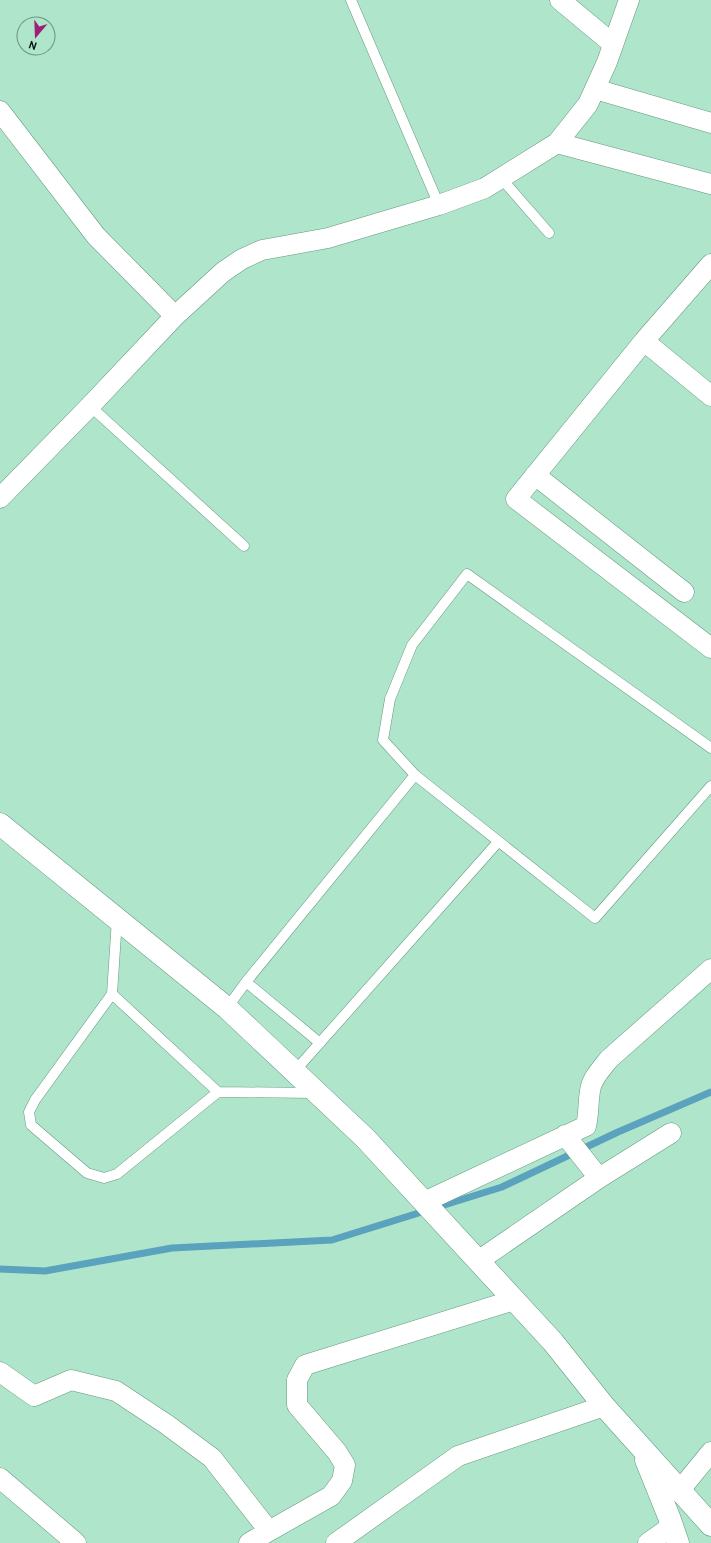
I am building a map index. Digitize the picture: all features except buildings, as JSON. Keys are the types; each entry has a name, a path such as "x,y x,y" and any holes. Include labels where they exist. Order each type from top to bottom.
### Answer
{"main road":[{"path":"5,831 227,1008 365,1138 553,1342 604,1406 711,1525"},
{"path":"641,1447 675,1535"}],"street":[{"path":"560,0 613,44"},
{"path":"0,498 175,316 223,272 242,259 262,250 328,238 439,205 485,188 557,143 588,104 613,44 629,0"},
{"path":"595,89 711,123"},
{"path":"0,111 96,236 175,316"},
{"path":"557,143 711,184"},
{"path":"711,264 644,341 516,499 711,648"},
{"path":"644,341 711,396"},
{"path":"535,476 684,592"},
{"path":"424,1202 568,1139 586,1126 589,1113 590,1089 598,1073 609,1059 711,969"},
{"path":"478,1261 599,1178 671,1132"},
{"path":"568,1139 599,1178"},
{"path":"249,1543 331,1496 342,1481 345,1465 337,1452 297,1405 297,1380 305,1365 514,1300"},
{"path":"0,1372 34,1396 71,1380 116,1390 212,1458 269,1531"},
{"path":"336,1543 458,1456 604,1406"},
{"path":"680,1490 711,1452"},
{"path":"0,1478 76,1543"},
{"path":"648,1543 675,1535"}],"lane":[{"path":"351,0 439,205"},
{"path":"501,178 549,233"},
{"path":"90,406 244,546"},
{"path":"711,748 467,574 412,645 390,699 383,740 416,775 595,918 711,786"},
{"path":"227,1008 246,982 416,775"},
{"path":"294,1072 498,842"},
{"path":"117,919 112,994 35,1100 29,1112 31,1125 87,1173 104,1178 117,1174 218,1092 317,1093"},
{"path":"246,982 320,1043"},
{"path":"112,994 218,1092"}],"waterway":[{"path":"0,1269 45,1271 172,1248 332,1240 502,1187 618,1132 711,1092"}]}
